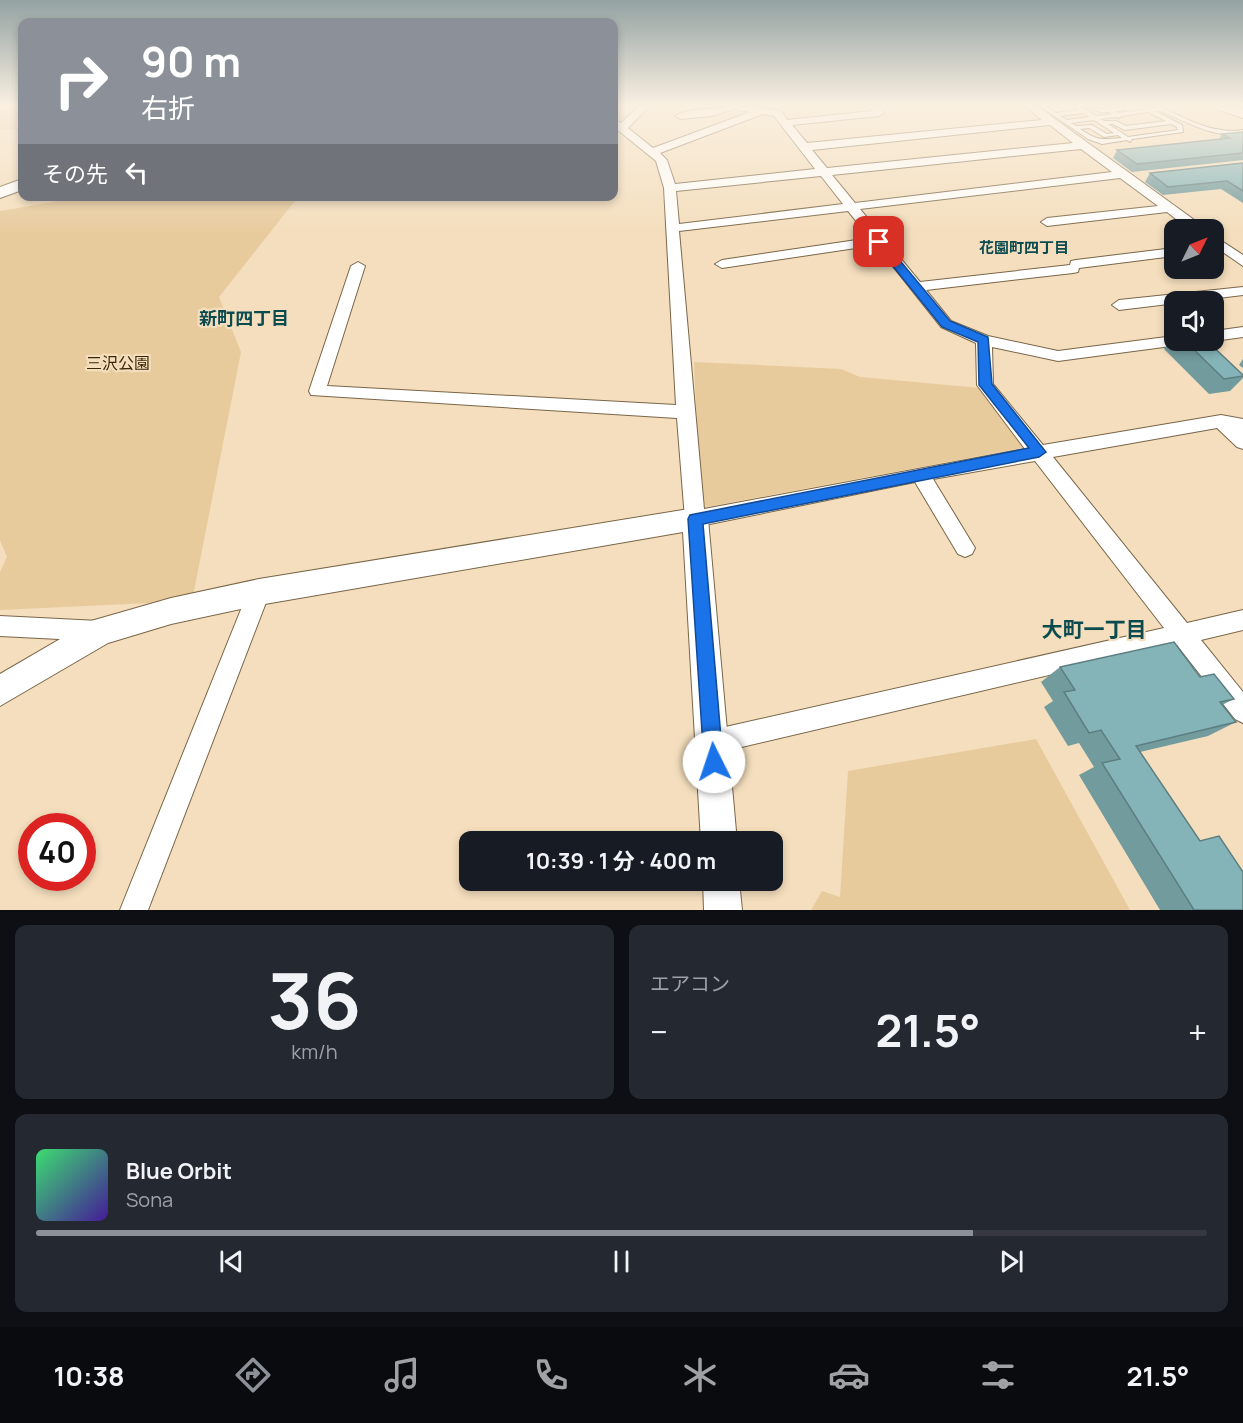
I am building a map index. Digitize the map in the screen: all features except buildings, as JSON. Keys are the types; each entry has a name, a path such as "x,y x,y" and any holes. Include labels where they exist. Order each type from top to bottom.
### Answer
{"street":[{"path":"648,148 661,160 670,188 718,831"},
{"path":"653,152 662,148"},
{"path":"805,148 946,324 984,340 1058,357 1164,342"},
{"path":"670,188 1048,148"},
{"path":"1088,148 1184,219"},
{"path":"674,228 850,205 1126,176 1152,176"},
{"path":"0,193 18,186"},
{"path":"1047,222 1170,208"},
{"path":"722,264 879,242"},
{"path":"1224,250 1243,262"},
{"path":"915,287 1164,253"},
{"path":"358,266 317,391 685,412"},
{"path":"1119,305 1243,291"},
{"path":"1224,335 1243,332"},
{"path":"984,340 985,385 1243,711"},
{"path":"1221,421 1243,442"},
{"path":"0,691 101,631 171,611 259,592 695,519 920,474 1221,421 1243,425"},
{"path":"920,474 964,548"},
{"path":"134,910 259,592"},
{"path":"712,742 1243,620"},
{"path":"0,626 101,631"},
{"path":"722,891 723,910"}],"green space":[{"name":"三沢公園","path":"59,201 295,201 219,297 241,352 192,601 0,610 0,572 7,557 0,540 0,211"},
{"path":"694,362 841,369 860,377 980,388 1023,441 1022,448 707,507 700,502"},
{"path":"1036,739 1130,910 811,910 822,891 840,897 848,771"}],"district":[{"name":"花園町四丁目","path":"1024,248"},
{"name":"新町四丁目","path":"244,319"},
{"name":"大町一丁目","path":"1094,630"}],"route":[{"path":"714,762 695,519 1039,452 985,385 984,340 946,324 879,242"}]}
